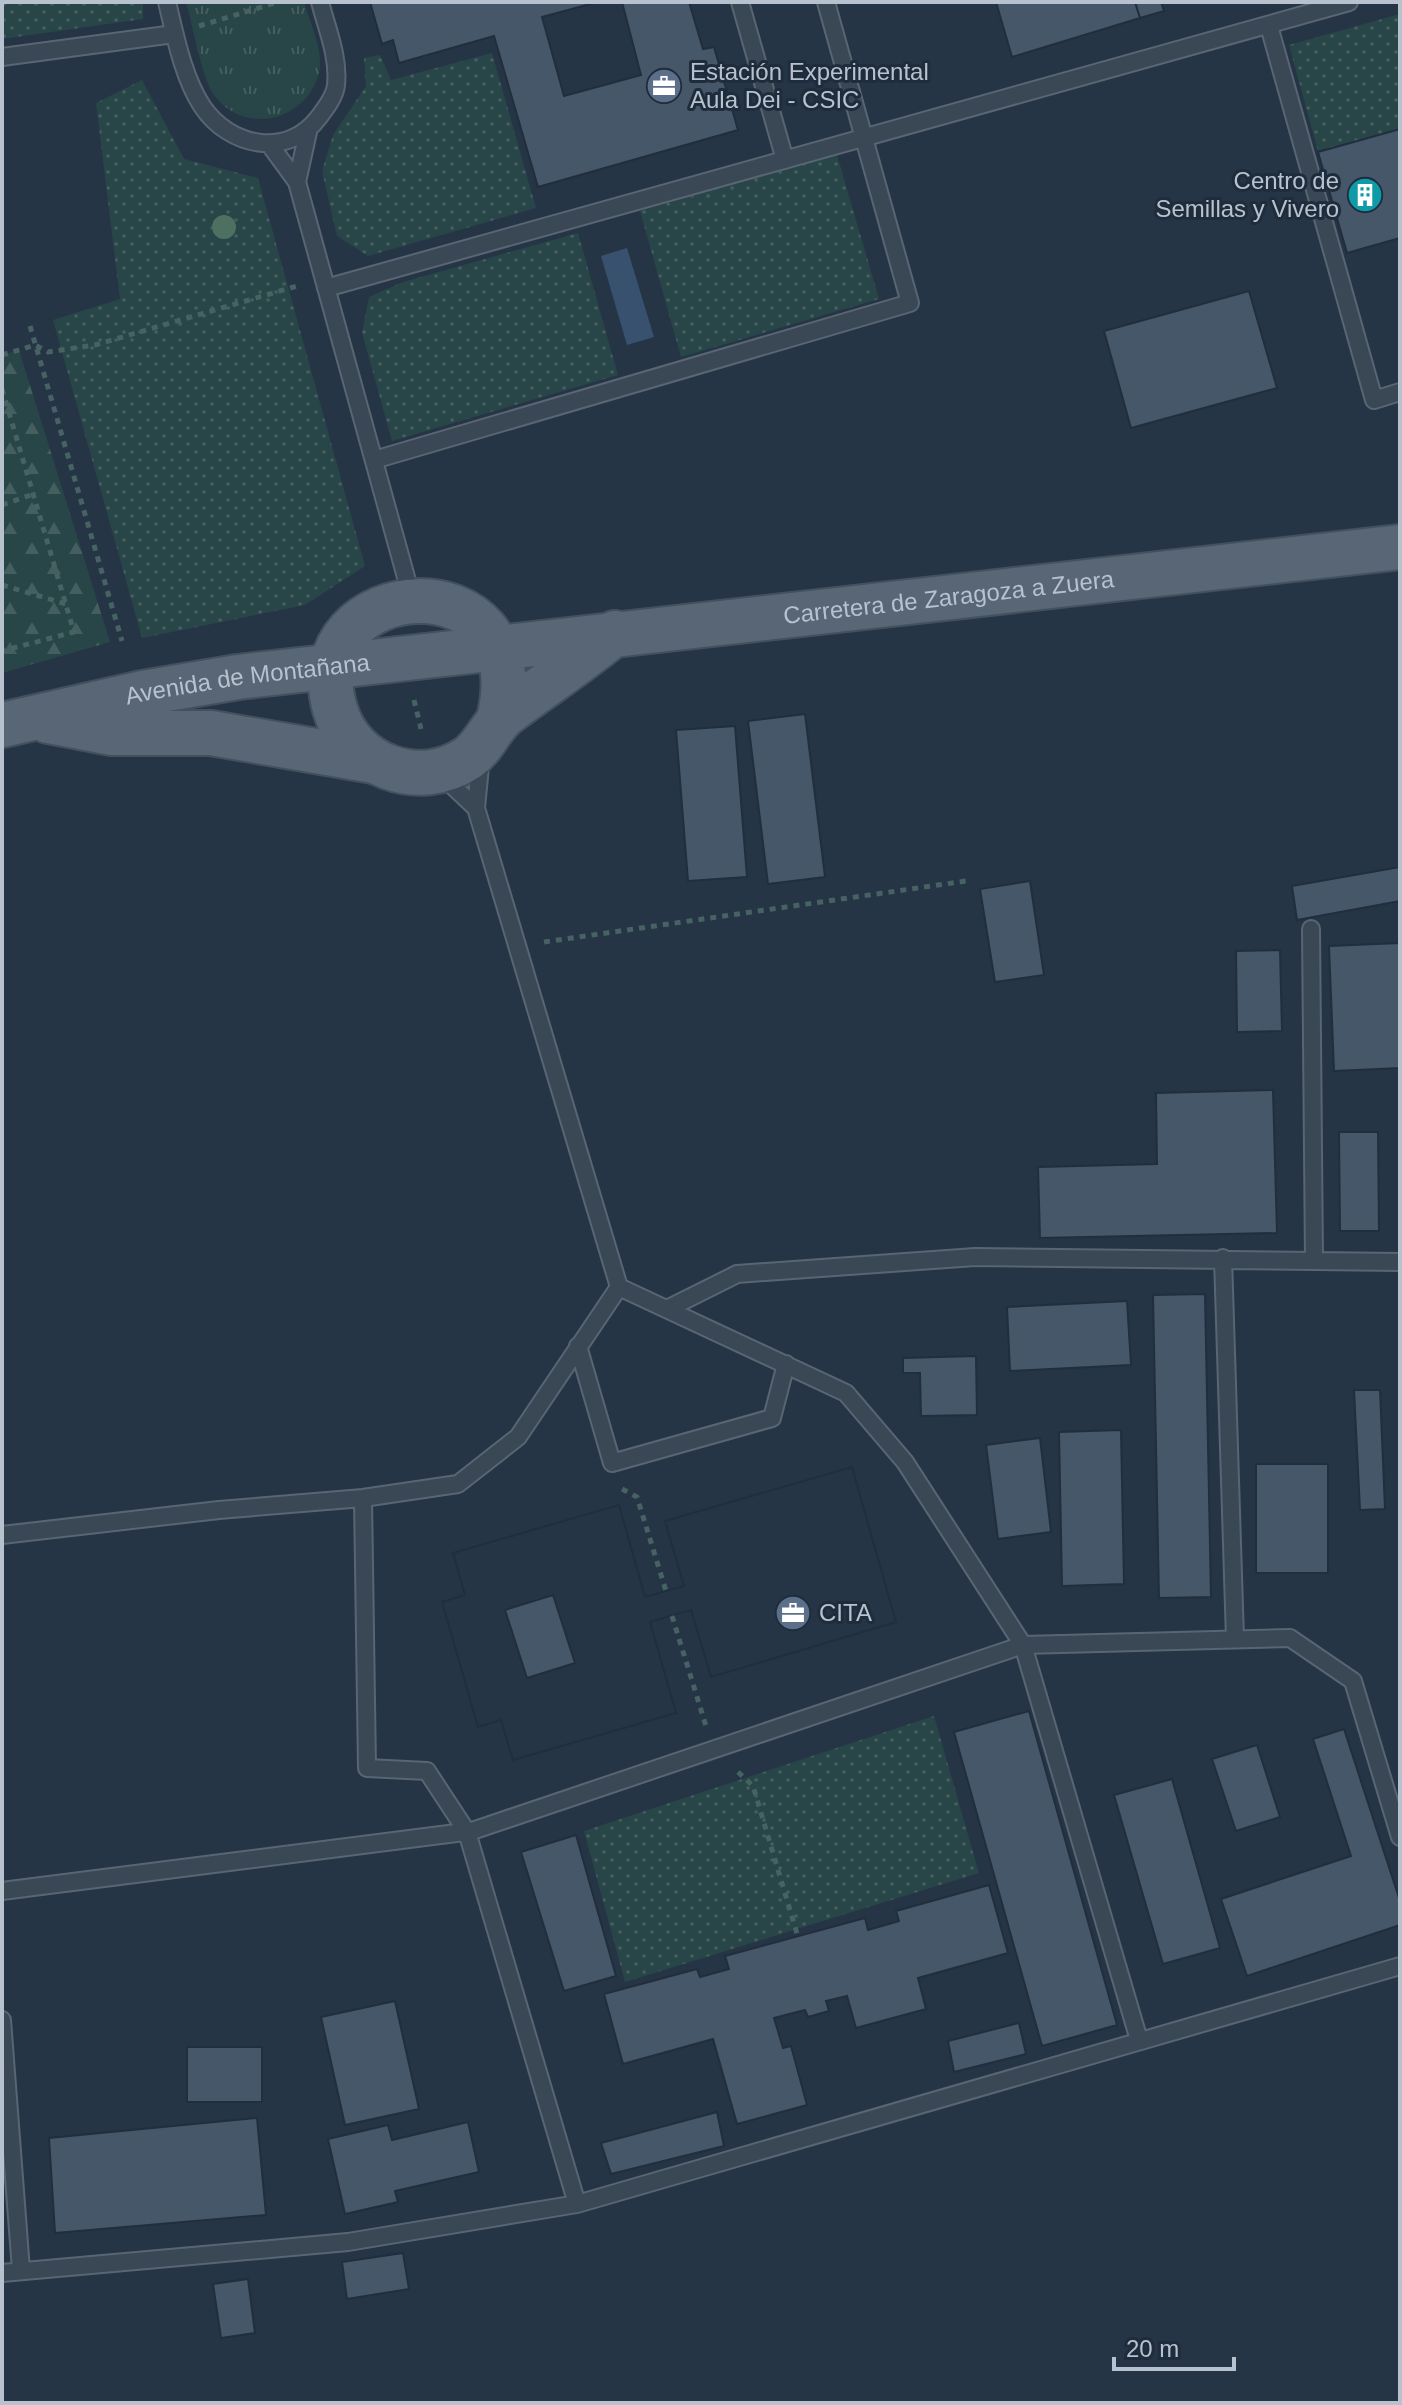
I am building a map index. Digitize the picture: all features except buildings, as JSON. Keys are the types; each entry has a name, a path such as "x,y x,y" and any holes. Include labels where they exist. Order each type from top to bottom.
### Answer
{"main road":[{"name":"Carretera de Zaragoza a Zuera","path":"496,647 1400,547"},
{"path":"491,732 505,695 504,670 496,647 482,626 462,610 438,601 412,599 393,603 362,620 350,633 335,665 332,687 343,729 356,747 374,761 391,769 434,772 454,766 491,732 617,632"},
{"name":"Avenida de Montañana","path":"16,721 157,690 335,665 496,647"},
{"path":"16,721 111,733 211,733 374,761"}],"lane":[{"path":"167,2 174,34 201,105 214,120 250,144 270,145 308,132"},
{"path":"297,182 308,132 336,88 336,58 320,2"},
{"path":"740,2 785,160"},
{"path":"374,460 910,303 826,2"},
{"path":"326,288 1349,2"},
{"path":"1269,26 1374,400 1400,392"},
{"path":"2,57 174,34"},
{"path":"270,145 297,182 412,599"},
{"path":"491,732 476,808 619,1287 846,1393 905,1462 1023,1645 1139,2040"},
{"path":"434,772 476,808"},
{"path":"1311,929 1314,1260"},
{"path":"667,1309 737,1274 975,1257 1400,1262"},
{"path":"1223,1258 1235,1639"},
{"path":"2,1535 219,1510 363,1498 458,1484 518,1437 619,1287"},
{"path":"578,1346 612,1463 772,1418 786,1364"},
{"path":"363,1498 367,1768 427,1771 467,1832 577,2204"},
{"path":"2,1891 467,1832 1023,1645 1290,1638 1353,1681 1400,1837"},
{"path":"2,2273 348,2242 577,2204 1400,1966"},
{"path":"2,2020 21,2270"}],"path":[{"path":"174,34 278,2"},
{"path":"2,355 35,345 48,352 95,345 303,284"},
{"path":"30,326 122,641"},
{"path":"2,389 74,632 2,651"},
{"path":"2,505 34,494"},
{"path":"2,585 66,604"},
{"path":"408,656 434,772"},
{"path":"516,946 966,881"},
{"path":"612,1483 637,1497 666,1591"},
{"path":"672,1616 713,1750 753,1786 798,1937"}],"green space":[{"path":"2,2 143,2 143,19 2,39"},
{"path":"186,2 304,2 316,37 320,64 312,89 302,102 289,112 258,119 242,116 227,108 214,95 206,78"},
{"path":"1400,14 1400,129 1318,151 1289,45"},
{"path":"492,53 536,208 368,256 337,236 322,171 333,135 366,86 364,58 380,55 391,80"},
{"path":"142,80 184,159 258,178 365,566 305,605 142,638 53,320 120,299 96,103"},
{"path":"837,155 879,299 681,357 640,211"},
{"path":"578,233 618,375 392,441 362,333 369,297 403,282"},
{"path":"19,350 110,642 2,673 2,355"},
{"path":"934,1716 979,1873 625,1982 584,1831"}],"water":[{"path":"627,248 654,337 627,345 601,256"}],"place":[{"name":"Estación Experimental Aula Dei - CSIC","path":"664,86"},
{"name":"Centro de Semillas y Vivero","path":"1365,195"},
{"name":"CITA","path":"793,1613"}]}
